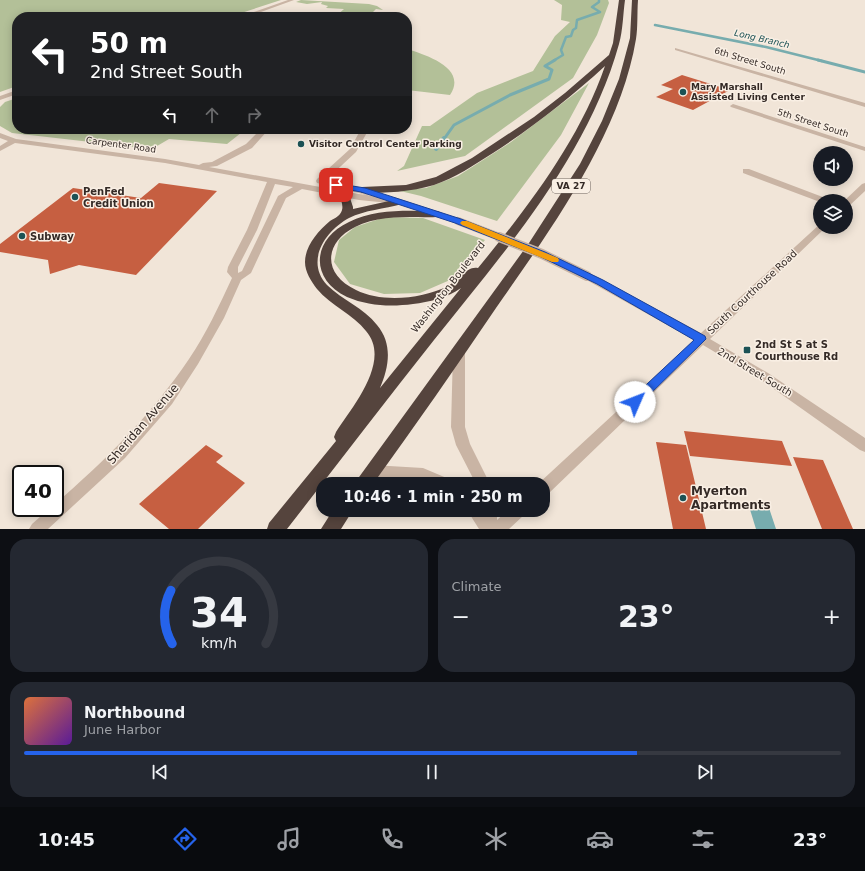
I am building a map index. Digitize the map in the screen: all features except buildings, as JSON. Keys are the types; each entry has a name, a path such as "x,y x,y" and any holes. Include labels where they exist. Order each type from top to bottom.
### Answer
{"highway":[{"name":"Washington Boulevard","path":"276,529 489,261 536,198 574,141 603,84 613,56 620,25 622,0"},
{"name":"VA 27","path":"369,477 543,232 579,172 601,131 620,89 628,66 634,32 635,0"},
{"path":"362,190 409,187 431,182 449,175 532,123 575,90 613,56"},
{"path":"344,194 348,207 345,216"},
{"path":"314,482 373,385 382,360 379,343 372,328 328,292 317,280 311,267 311,254 316,243 326,231 345,216 368,208 398,202"},
{"path":"438,214 385,215 368,218 347,227 336,236 328,247 324,259 327,271 336,282 351,292 375,300 401,301 424,299 452,288 489,261"},
{"path":"330,529 339,517"}],"street":[{"path":"257,12 292,0"},
{"name":"6th Street South","path":"677,48 865,105"},
{"path":"0,98 12,94"},
{"name":"5th Street South","path":"734,106 865,149"},
{"name":"Carpenter Road","path":"193,166 214,164 253,144 261,134"},
{"path":"334,188 320,181 353,150 362,134"},
{"name":"Carpenter Road","path":"0,135 14,141 193,166 302,186 334,188"},
{"path":"0,149 14,141"},
{"path":"746,171 813,196"},
{"name":"Sheridan Avenue","path":"236,278 232,272 233,266 252,230 272,181"},
{"name":"Sheridan Avenue","path":"37,529 120,454 167,400 194,361 218,318 236,278 246,273 282,196 302,186"},
{"path":"853,197 865,186"},
{"name":"2nd Street South","path":"334,188 362,190 438,214 542,254 587,276 701,339 786,390 865,446"},
{"name":"2nd Street South","path":"334,188 344,194 398,202"},
{"name":"South Courthouse Road","path":"550,482 814,234"},
{"path":"459,352 458,427 463,445 479,477"},
{"path":"382,477 423,474 429,477"},
{"path":"480,517 489,529"},
{"path":"489,517 489,529"},
{"path":"498,529 511,517"}],"green space":[{"path":"0,0 281,0 244,12 12,12 12,88 0,92"},
{"path":"301,0 369,4 377,6 383,10 376,9 373,12 341,12 344,9 326,8 328,6 321,4 322,2 307,4 296,2"},
{"path":"554,0 608,0 609,3 597,35 573,78 465,156 397,171 404,166 422,126 430,126 477,93 533,71 555,36 570,22 561,20 562,5"},
{"path":"412,51 434,59 449,70 454,77 454,86 450,95 412,91"},
{"path":"589,83 561,135 497,221 421,196 396,190 426,188 458,176 511,142"},
{"path":"12,100 12,133 0,126 0,107 5,102"},
{"path":"21,134 240,134 227,144 169,139 152,149"},
{"path":"385,217 423,218 485,240 450,280 420,293 384,294 350,284 334,262 339,240 355,227"}],"water":[{"path":"748,503 768,505 776,529 756,529"}],"waterway":[{"path":"553,61 563,55 561,50 566,37 571,36 573,30 576,28 577,20 600,12 592,7 599,2 599,0"},
{"name":"Long Branch","path":"655,25 766,47 818,60"},
{"path":"444,139 454,125 510,95 549,79 552,70 545,66 555,60"},
{"name":"Long Branch","path":"818,60 822,61"},
{"name":"Long Branch","path":"818,60 865,72"},
{"path":"436,149 444,138"}],"slow traffic":[{"path":"464,223 555,260"}],"place":[{"name":"Mary Marshall Assisted Living Center","path":"683,92"},
{"name":"Visitor Control Center Parking","path":"301,144"},
{"name":"PenFed Credit Union","path":"75,197"},
{"name":"Subway","path":"22,236"},
{"name":"2nd St S at S Courthouse Rd","path":"747,350"},
{"name":"Myerton Apartments","path":"683,498"}],"route":[{"path":"336,185 362,190 417,207 490,233 542,254 600,282 701,339 635,402"}]}
